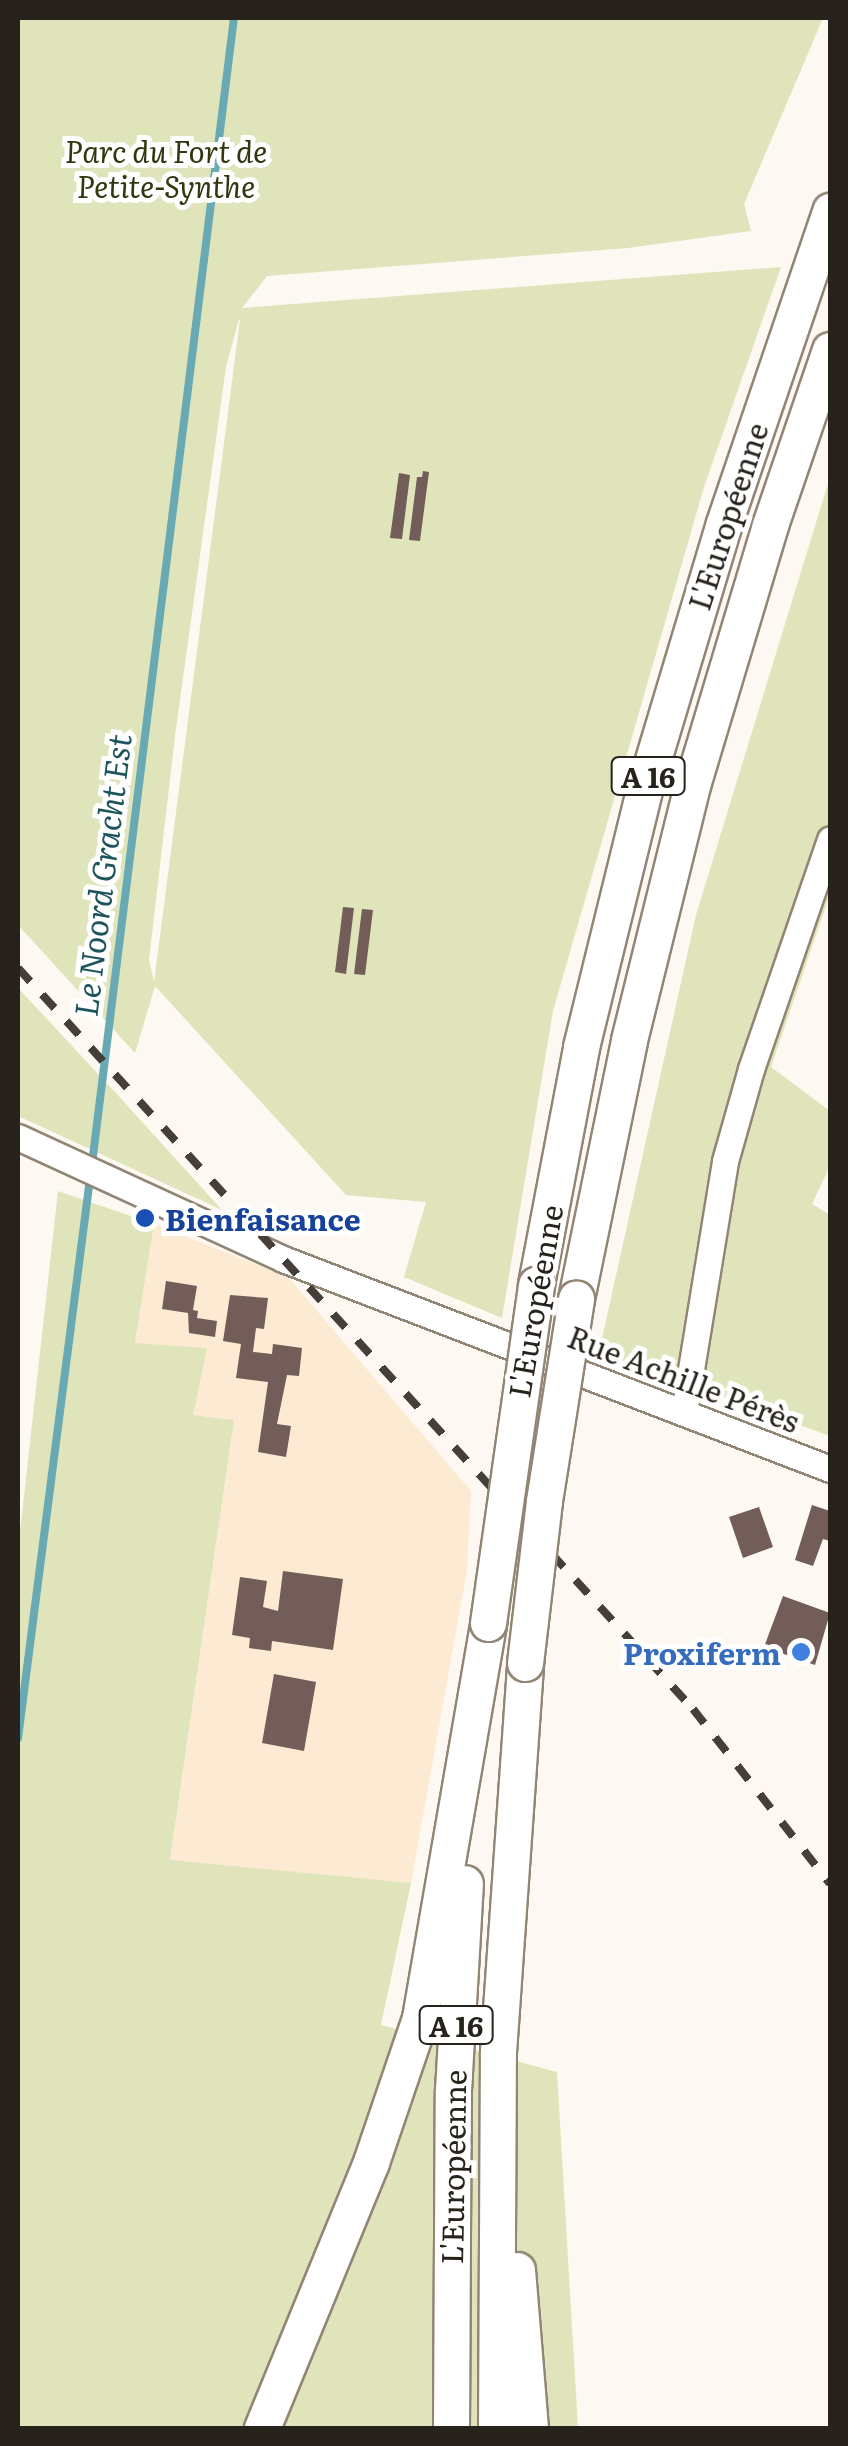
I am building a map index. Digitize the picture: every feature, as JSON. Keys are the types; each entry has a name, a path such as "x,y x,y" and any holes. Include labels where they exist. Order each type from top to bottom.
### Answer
{"highway":[{"name":"L'Européenne","path":"450,2428 454,2066 488,1623 536,1284 581,1047 646,782 724,523 830,211"},
{"name":"L'Européenne","path":"496,2428 496,2134 503,1966 526,1664 542,1517 576,1298 629,1040 693,782 766,538 830,350"},
{"path":"262,2428 375,2152 424,2004 456,1794 488,1623"},
{"path":"503,1966 519,2308 530,2428"}],"street":[{"path":"684,1412 725,1161 766,1024 830,839"},
{"name":"Rue Achille Pérès","path":"18,1137 283,1259 830,1469"}],"shaded area":[{"path":"154,1224 288,1277 471,1491 467,1570 411,1883 170,1861 234,1420 193,1415 135,1344"}],"green space":[{"name":"Parc du Fort de Petite-Synthe","path":"18,18 823,18 744,204 751,231 628,248 267,276 242,308 781,267 704,487 553,1011 502,1318 404,1277 426,1202 346,1195 155,986 135,1053 18,925","holes":["240,320 154,982 149,960 175,736 226,367"]},
{"path":"830,477 830,894 771,1067 830,1111 830,1166 812,1204 830,1215 830,1436 599,1352 696,915"},
{"path":"19,989 114,1091 222,1210 18,1116"},
{"path":"58,1191 154,1224 135,1343 207,1348 193,1415 234,1420 170,1860 411,1883 381,2025 557,2072 578,2428 18,2428 18,1550"}],"building":[{"path":"423,471 429,472 420,541 409,540 417,477 422,477"},
{"path":"399,473 410,475 402,539 390,538"},
{"path":"343,907 354,908 346,974 335,972"},
{"path":"362,909 373,910 365,975 354,974"},
{"path":"166,1281 197,1286 193,1310 198,1311 197,1318 217,1321 215,1337 189,1333 188,1313 162,1309"},
{"path":"230,1295 268,1298 264,1329 256,1328 253,1352 272,1354 273,1344 302,1348 299,1376 287,1375 277,1424 291,1426 286,1457 258,1452 268,1382 236,1378 241,1344 223,1341"},
{"path":"812,1505 830,1511 830,1541 823,1539 813,1566 795,1560"},
{"path":"759,1507 773,1547 743,1558 729,1517"},
{"path":"283,1571 343,1579 333,1650 272,1641 271,1651 249,1648 250,1638 232,1635 240,1577 267,1581 263,1607 278,1611"},
{"path":"783,1596 830,1613 815,1665 764,1647"},
{"path":"274,1674 316,1682 304,1751 262,1743"}],"waterway":[{"name":"Le Noord Gracht Est","path":"92,1164 234,18"},
{"name":"Le Noord Gracht Est","path":"18,1738 90,1178"}],"railway":[{"path":"18,968 693,1709 830,1884"}],"place":[{"name":"Bienfaisance","path":"145,1218"},
{"name":"Proxiferm","path":"801,1652"}]}
